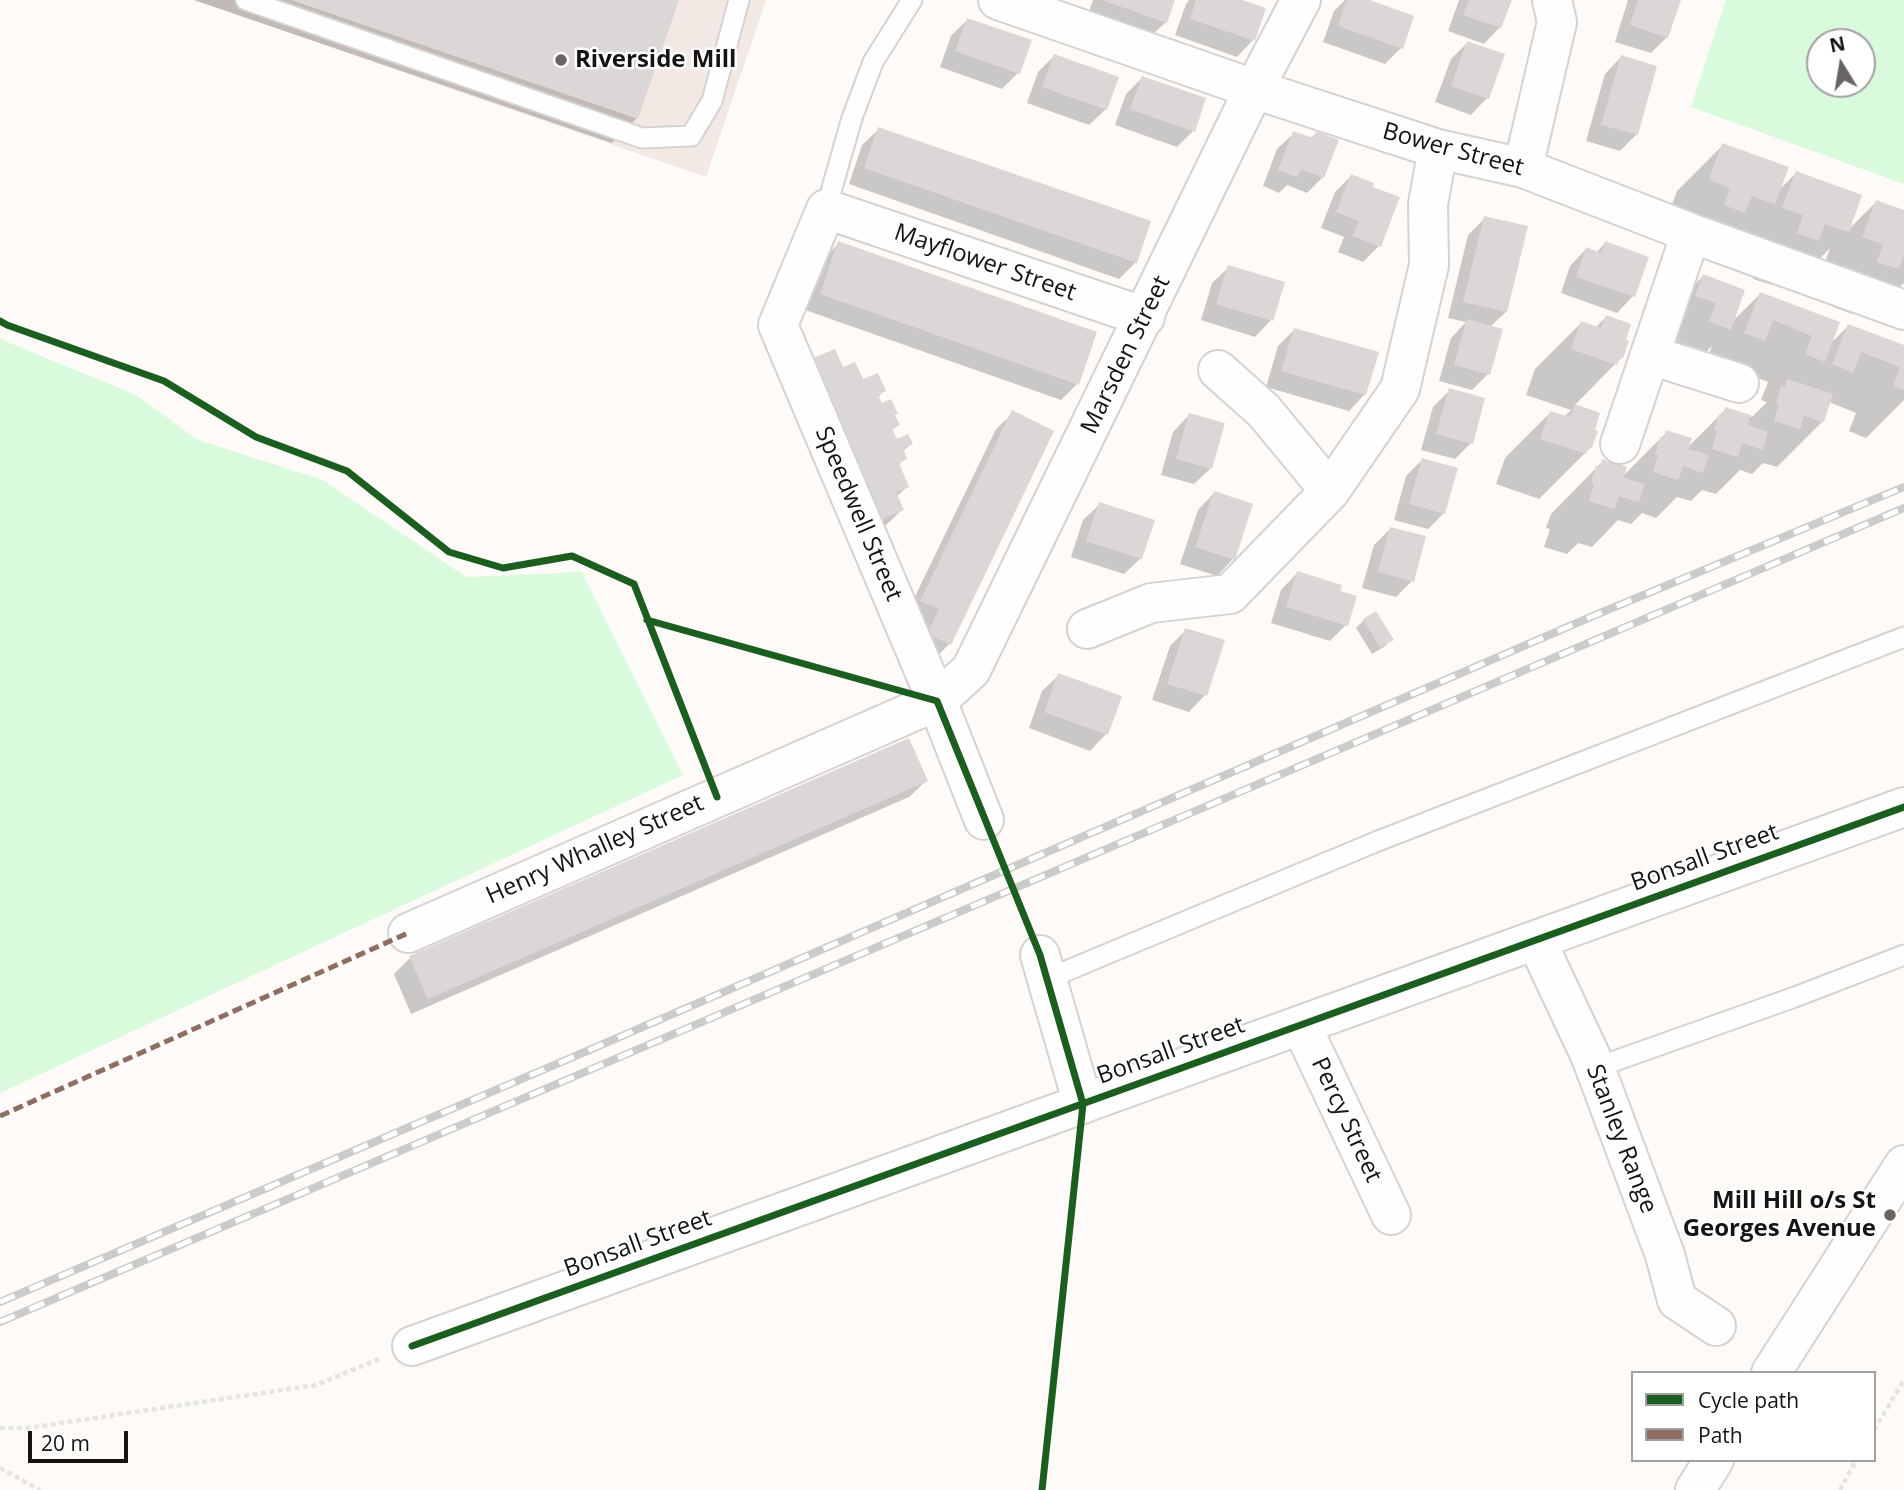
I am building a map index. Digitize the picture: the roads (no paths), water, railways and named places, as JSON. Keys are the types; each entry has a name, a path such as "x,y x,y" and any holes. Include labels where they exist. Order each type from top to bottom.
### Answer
{"street":[{"name":"Bower Street","path":"998,0 1254,89 1438,149 1523,168 1691,233 1904,310"},
{"name":"Marsden Street","path":"937,701 971,670 1254,89 1301,0"},
{"path":"1523,168 1557,22 1552,0"},
{"path":"1087,629 1151,603 1230,594 1330,491 1401,389 1429,265 1428,204 1438,149"},
{"name":"Mayflower Street","path":"826,209 1145,317"},
{"name":"Speedwell Street","path":"826,209 778,325 937,701 984,820"},
{"path":"1620,444 1691,233"},
{"path":"1650,355 1739,383"},
{"path":"1218,370 1264,411 1330,491"},
{"name":"Henry Whalley Street","path":"408,933 937,701"},
{"name":"Bonsall Street","path":"412,1346 1904,807"},
{"name":"Stanley Range","path":"1536,940 1595,1068 1665,1255 1677,1300 1716,1326"},
{"path":"1043,967 1083,1104"},
{"name":"Percy Street","path":"1301,1025 1391,1215"},
{"path":"1772,1371 1904,1165"},
{"path":"1695,1490 1713,1462"}],"lane":[{"path":"246,0 642,138 691,136 712,102 739,0"},
{"path":"826,209 852,118 873,62 912,0"},
{"path":"1043,967 1378,841 1904,637"},
{"path":"1595,1068 1904,956"}],"railway":[{"path":"0,1302 1593,616 1904,487"},
{"path":"0,1322 1904,508"}],"place":[{"name":"Riverside Mill","path":"561,60"},
{"name":"Mill Hill o/s St Georges Avenue","path":"1890,1215"}]}
